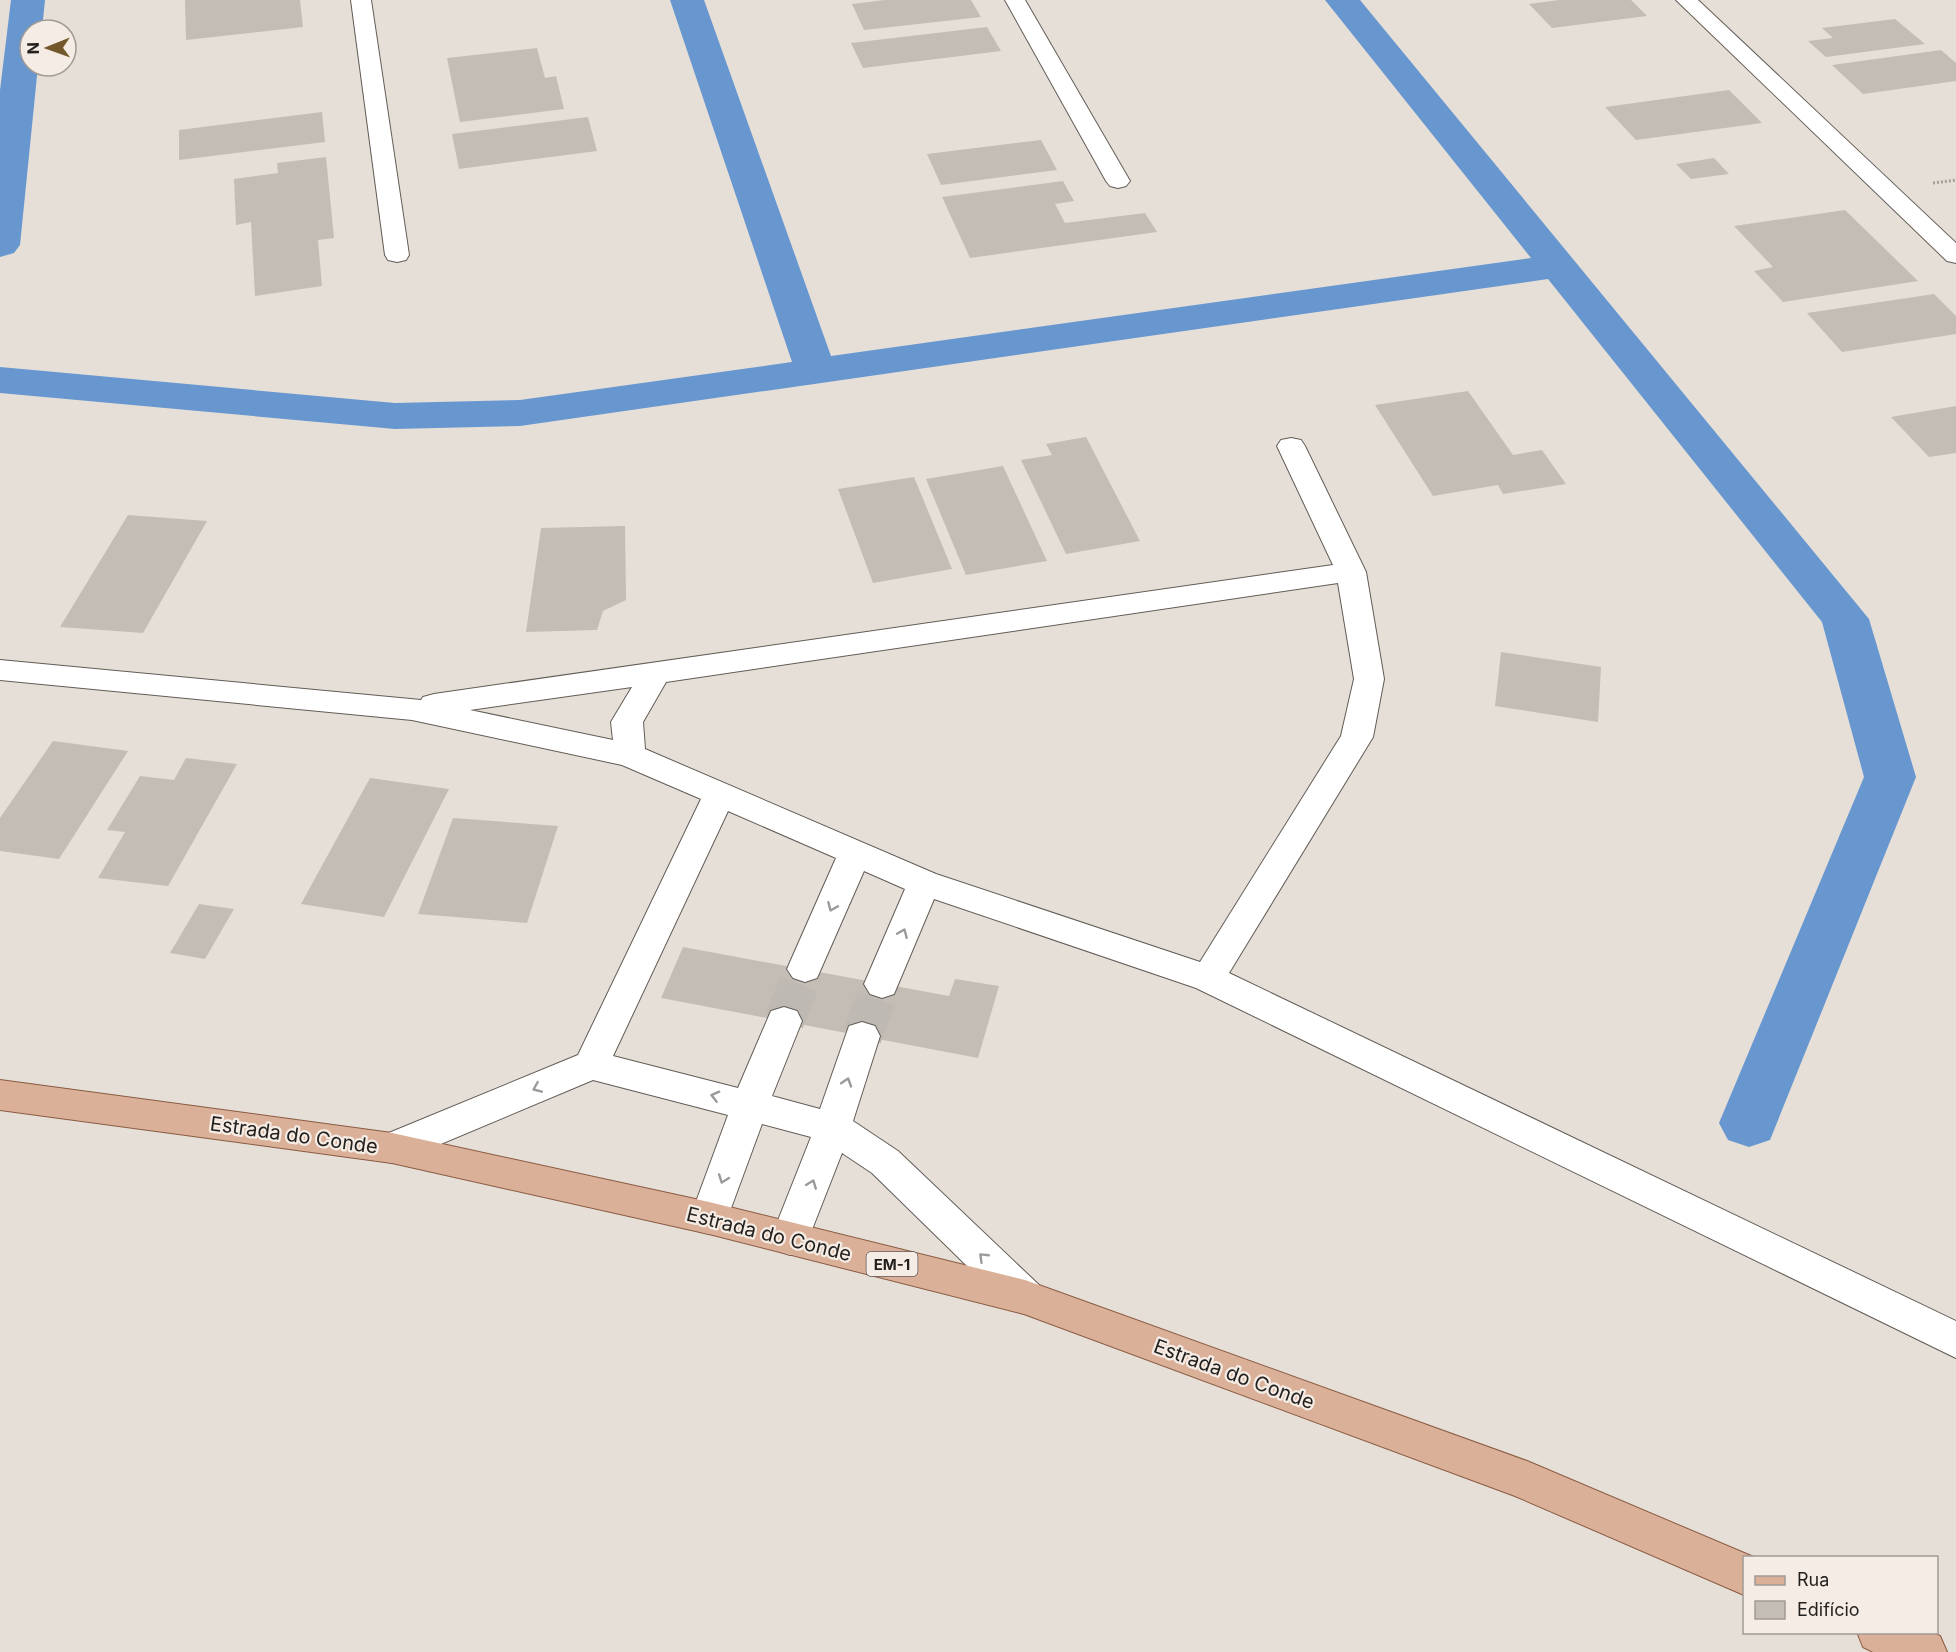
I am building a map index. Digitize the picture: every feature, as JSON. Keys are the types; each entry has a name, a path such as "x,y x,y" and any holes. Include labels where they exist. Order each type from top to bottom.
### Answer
{"main road":[{"name":"Estrada do Conde","path":"0,1095 392,1148 709,1218 1025,1297 1527,1481 1743,1574"},
{"path":"1884,1634 1924,1652"}],"street":[{"path":"361,0 397,255"},
{"path":"1015,0 1118,181"},
{"path":"1686,0 1956,256"},
{"path":"1208,978 1357,737 1369,679 1351,572 1291,446"},
{"path":"412,709 1351,572"},
{"path":"0,670 412,709 630,755 719,796 924,883 1208,978 1956,1340"},
{"path":"630,755 627,722 656,673"},
{"path":"591,1065 719,796"},
{"path":"805,969 855,853"},
{"path":"882,984 924,883"},
{"path":"709,1218 750,1105 784,1021"},
{"path":"790,1238 832,1127 861,1036"},
{"path":"392,1148 591,1065 832,1127 885,1162 1025,1297"}],"building":[{"path":"185,0 300,0 303,27 186,40"},
{"path":"885,0 971,0 981,17 864,30 852,4"},
{"path":"1559,0 1631,0 1647,16 1552,28 1529,4"},
{"path":"1895,19 1925,44 1826,57 1808,41 1833,38 1822,28"},
{"path":"987,27 1001,51 863,68 851,43"},
{"path":"537,48 545,78 556,76 564,109 460,122 447,58"},
{"path":"1941,50 1956,63 1956,81 1863,94 1832,65"},
{"path":"1729,90 1762,123 1636,140 1605,107"},
{"path":"322,112 325,142 179,160 179,130"},
{"path":"588,117 597,151 459,169 452,134"},
{"path":"1041,140 1057,170 941,185 927,154"},
{"path":"326,157 334,238 318,240 322,286 255,296 251,222 236,225 234,179 278,173 277,163"},
{"path":"1714,158 1729,174 1691,179 1676,164"},
{"path":"1063,181 1074,201 1055,204 1065,223 1145,213 1157,232 970,258 942,197"},
{"path":"1845,210 1918,281 1783,302 1754,271 1773,267 1734,226"},
{"path":"1934,294 1956,316 1956,334 1842,352 1807,313"},
{"path":"1468,391 1513,455 1542,450 1566,484 1503,494 1498,485 1433,496 1375,405"},
{"path":"1956,406 1956,453 1929,457 1891,417"},
{"path":"1086,437 1140,541 1066,554 1021,460 1052,455 1046,444"},
{"path":"1003,466 1047,561 966,575 926,479"},
{"path":"914,477 952,569 873,583 838,489"},
{"path":"128,515 207,521 143,633 60,627"},
{"path":"625,526 626,600 603,611 597,630 526,632 541,528"},
{"path":"1501,652 1601,667 1598,722 1495,706"},
{"path":"53,741 128,751 59,859 0,851 0,818"},
{"path":"186,758 237,764 168,886 98,878 125,832 107,830 140,776 174,780"},
{"path":"370,778 449,789 384,917 301,904"},
{"path":"453,818 558,826 527,923 418,914"},
{"path":"199,904 234,909 205,959 170,953"},
{"path":"683,947 949,996 955,979 999,986 978,1058 661,998"}],"waterway":[{"path":"0,245 28,0"},
{"path":"687,0 816,371"},
{"path":"1342,0 1558,266"},
{"path":"816,371 1558,266"},
{"path":"1558,266 1845,619 1890,777 1749,1123"},
{"path":"0,380 395,416 520,413 816,371"}],"tunnel":[{"path":"784,1021 805,969"},
{"path":"862,1036 882,984"}]}
